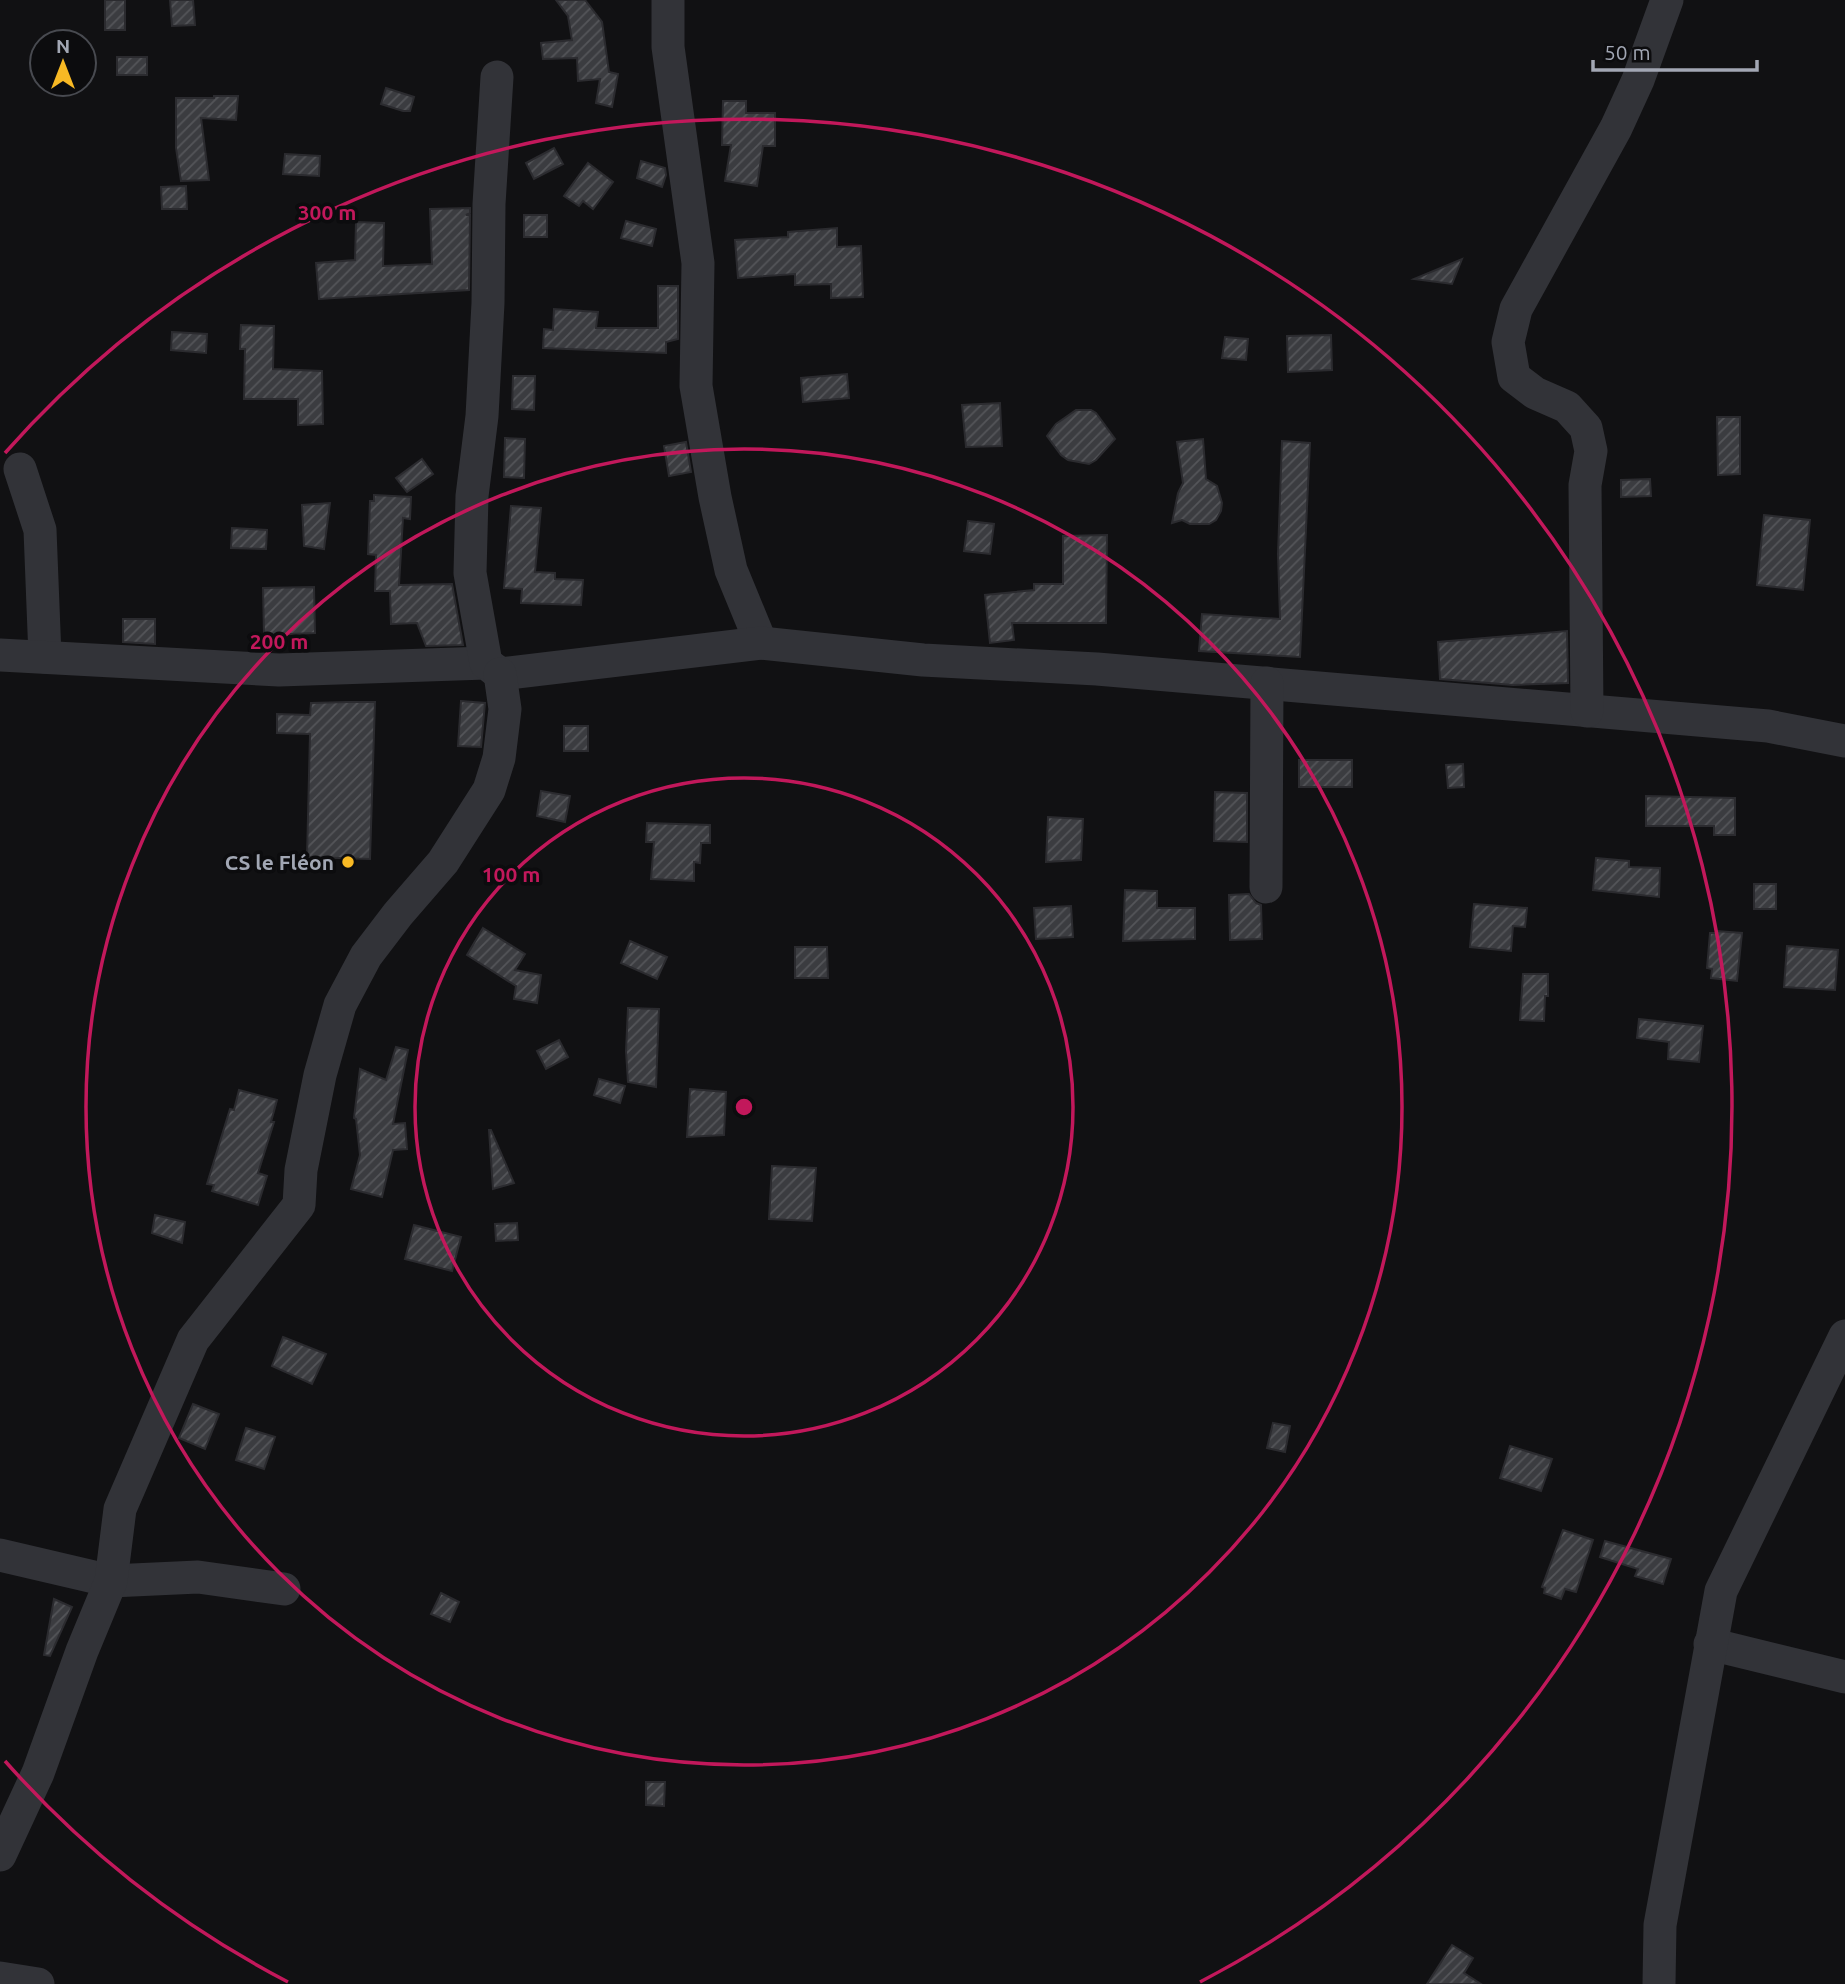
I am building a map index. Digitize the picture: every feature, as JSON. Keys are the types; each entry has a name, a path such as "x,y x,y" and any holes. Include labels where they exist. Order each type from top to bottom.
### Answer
{"street":[{"path":"668,0 668,47 698,263 696,386 731,570 761,643"},
{"path":"1587,711 1585,485 1591,450 1586,428 1567,407 1535,393 1514,377 1508,342 1516,309 1616,128 1667,0"},
{"path":"0,1855 38,1773 82,1651 111,1581 120,1509 193,1340 299,1205 301,1170 320,1075 341,1004 366,956 443,862 489,790 499,758 505,709 470,573 472,496 482,416 488,303 489,204 497,77"},
{"path":"20,469 40,530 46,657"},
{"path":"0,655 279,670 493,668 761,643 923,660 1097,669 1768,726 1845,741"},
{"path":"1266,887 1267,683"},
{"path":"1659,1984 1660,1924 1721,1591 1845,1336"},
{"path":"0,1555 111,1581 198,1577 284,1589"},
{"path":"1710,1644 1845,1677"},
{"path":"0,1978 38,1984"}],"building":[{"path":"105,0 125,0 125,30 105,30"},
{"path":"170,0 193,0 195,25 172,26"},
{"path":"556,0 585,0 602,22 609,72 618,74 612,107 596,103 600,79 578,81 577,58 543,59 541,43 572,40 568,16"},
{"path":"117,57 147,57 147,75 117,75"},
{"path":"386,88 414,97 410,111 381,104"},
{"path":"238,96 236,120 201,118 209,180 181,181 176,148 176,98"},
{"path":"723,101 746,101 746,113 775,113 775,146 763,146 757,186 725,181 731,145 722,145"},
{"path":"554,148 563,164 534,179 526,163"},
{"path":"285,154 320,156 319,176 283,174"},
{"path":"641,161 665,168 662,187 637,178"},
{"path":"588,163 613,182 593,209 583,201 579,206 564,196"},
{"path":"186,186 187,209 162,209 161,187"},
{"path":"470,208 470,213 466,215 470,215 469,290 319,299 316,263 355,260 356,222 384,223 383,266 432,264 430,209"},
{"path":"524,215 547,215 547,237 524,237"},
{"path":"626,221 656,229 652,246 621,238"},
{"path":"837,228 837,247 861,246 863,297 831,298 831,284 795,285 795,274 738,278 735,240 788,237 788,232"},
{"path":"1462,259 1452,284 1414,279"},
{"path":"658,286 678,286 678,339 666,342 666,353 543,348 544,329 553,330 554,309 598,312 596,328 658,328"},
{"path":"241,325 274,326 273,369 322,371 323,424 298,425 298,399 244,399 245,349 240,349"},
{"path":"172,332 207,334 206,353 171,350"},
{"path":"1331,335 1332,370 1288,372 1287,336"},
{"path":"1225,337 1248,339 1246,360 1222,358"},
{"path":"847,374 849,398 803,402 801,378"},
{"path":"513,376 535,376 534,410 512,409"},
{"path":"1000,403 1002,446 966,447 962,405"},
{"path":"1076,410 1091,410 1096,413 1115,439 1089,464 1068,460 1047,436 1056,424"},
{"path":"1717,417 1740,417 1740,474 1718,475"},
{"path":"505,438 525,439 524,478 504,477"},
{"path":"1203,439 1206,479 1217,486 1222,503 1221,511 1216,520 1209,524 1190,524 1182,520 1172,523 1178,493 1183,483 1177,442"},
{"path":"1282,441 1310,443 1300,657 1199,651 1202,614 1280,619 1278,554"},
{"path":"686,442 691,472 669,476 664,446"},
{"path":"422,459 433,474 407,492 396,478"},
{"path":"1650,479 1651,496 1621,497 1621,480"},
{"path":"374,495 411,497 410,519 403,518 399,585 452,584 463,645 426,646 417,623 391,624 390,591 375,591 376,555 368,554 370,501 374,501"},
{"path":"330,503 324,549 304,546 302,505"},
{"path":"511,506 541,508 535,572 555,573 555,579 583,580 581,605 521,603 522,589 504,588"},
{"path":"1764,515 1810,520 1803,590 1757,585"},
{"path":"968,521 994,524 990,554 964,551"},
{"path":"232,528 267,530 266,549 231,548"},
{"path":"1107,535 1106,623 1012,623 1014,640 990,643 985,595 1034,590 1034,584 1063,584 1063,536"},
{"path":"314,587 315,633 264,635 263,588"},
{"path":"123,619 155,619 155,644 123,642"},
{"path":"1567,631 1568,683 1513,685 1440,679 1438,642"},
{"path":"461,701 485,703 481,747 458,746"},
{"path":"375,702 370,859 307,857 310,734 277,733 277,714 310,715 311,703"},
{"path":"564,726 588,726 588,751 564,751"},
{"path":"1299,760 1352,760 1352,787 1299,787"},
{"path":"1463,764 1464,787 1448,788 1446,765"},
{"path":"541,791 570,796 565,822 537,816"},
{"path":"1215,792 1247,793 1247,842 1214,841"},
{"path":"1646,796 1735,798 1735,835 1714,835 1714,826 1646,826"},
{"path":"1048,817 1083,819 1081,860 1046,862"},
{"path":"647,823 710,825 710,843 701,843 700,863 694,862 694,881 651,879 654,842 646,842"},
{"path":"1596,858 1629,861 1629,867 1660,868 1659,897 1593,890"},
{"path":"1754,884 1776,884 1776,909 1754,909"},
{"path":"1125,890 1157,891 1157,908 1195,908 1195,939 1123,941"},
{"path":"1249,894 1261,905 1262,939 1230,940 1229,895"},
{"path":"1474,904 1527,908 1525,927 1513,926 1511,951 1470,947"},
{"path":"1071,906 1073,937 1036,939 1034,908"},
{"path":"483,928 525,954 515,970 541,975 537,1003 514,999 516,986 467,955"},
{"path":"1710,933 1742,933 1737,981 1711,978 1712,969 1707,968"},
{"path":"630,941 667,957 657,979 621,963"},
{"path":"1787,946 1838,950 1835,990 1784,987"},
{"path":"795,947 827,947 828,978 795,978"},
{"path":"1523,974 1548,974 1544,1021 1520,1020"},
{"path":"628,1008 659,1009 656,1087 628,1082"},
{"path":"1639,1019 1703,1026 1699,1062 1668,1059 1669,1042 1637,1038"},
{"path":"559,1040 568,1057 546,1069 537,1051"},
{"path":"396,1047 408,1050 393,1124 405,1123 407,1149 393,1150 382,1197 351,1189 360,1155 354,1118 360,1069 386,1080"},
{"path":"599,1079 625,1086 620,1103 594,1095"},
{"path":"690,1089 726,1092 724,1135 687,1137"},
{"path":"239,1090 277,1100 271,1122 274,1122 258,1173 267,1176 258,1205 212,1191 214,1185 207,1184 230,1109 234,1110"},
{"path":"489,1130 514,1183 493,1189"},
{"path":"772,1166 816,1168 812,1221 769,1219"},
{"path":"155,1215 185,1222 182,1243 152,1233"},
{"path":"517,1223 518,1240 496,1241 495,1224"},
{"path":"414,1225 461,1237 452,1271 405,1259"},
{"path":"283,1337 326,1354 312,1384 272,1366"},
{"path":"193,1404 219,1414 205,1449 179,1438"},
{"path":"1273,1423 1290,1426 1285,1452 1267,1448"},
{"path":"246,1428 275,1437 264,1469 236,1460"},
{"path":"1510,1446 1552,1459 1541,1491 1500,1478"},
{"path":"1563,1530 1593,1540 1576,1592 1565,1589 1561,1599 1544,1593 1545,1588 1542,1587"},
{"path":"1605,1541 1671,1559 1663,1584 1635,1576 1638,1569 1600,1557"},
{"path":"441,1593 459,1602 450,1622 431,1614"},
{"path":"54,1599 72,1607 50,1656 44,1655"},
{"path":"646,1782 665,1782 664,1806 646,1805"},
{"path":"1452,1945 1473,1958 1464,1973 1481,1984 1427,1984"}],"place":[{"name":"CS le Fléon","path":"348,862"}]}
